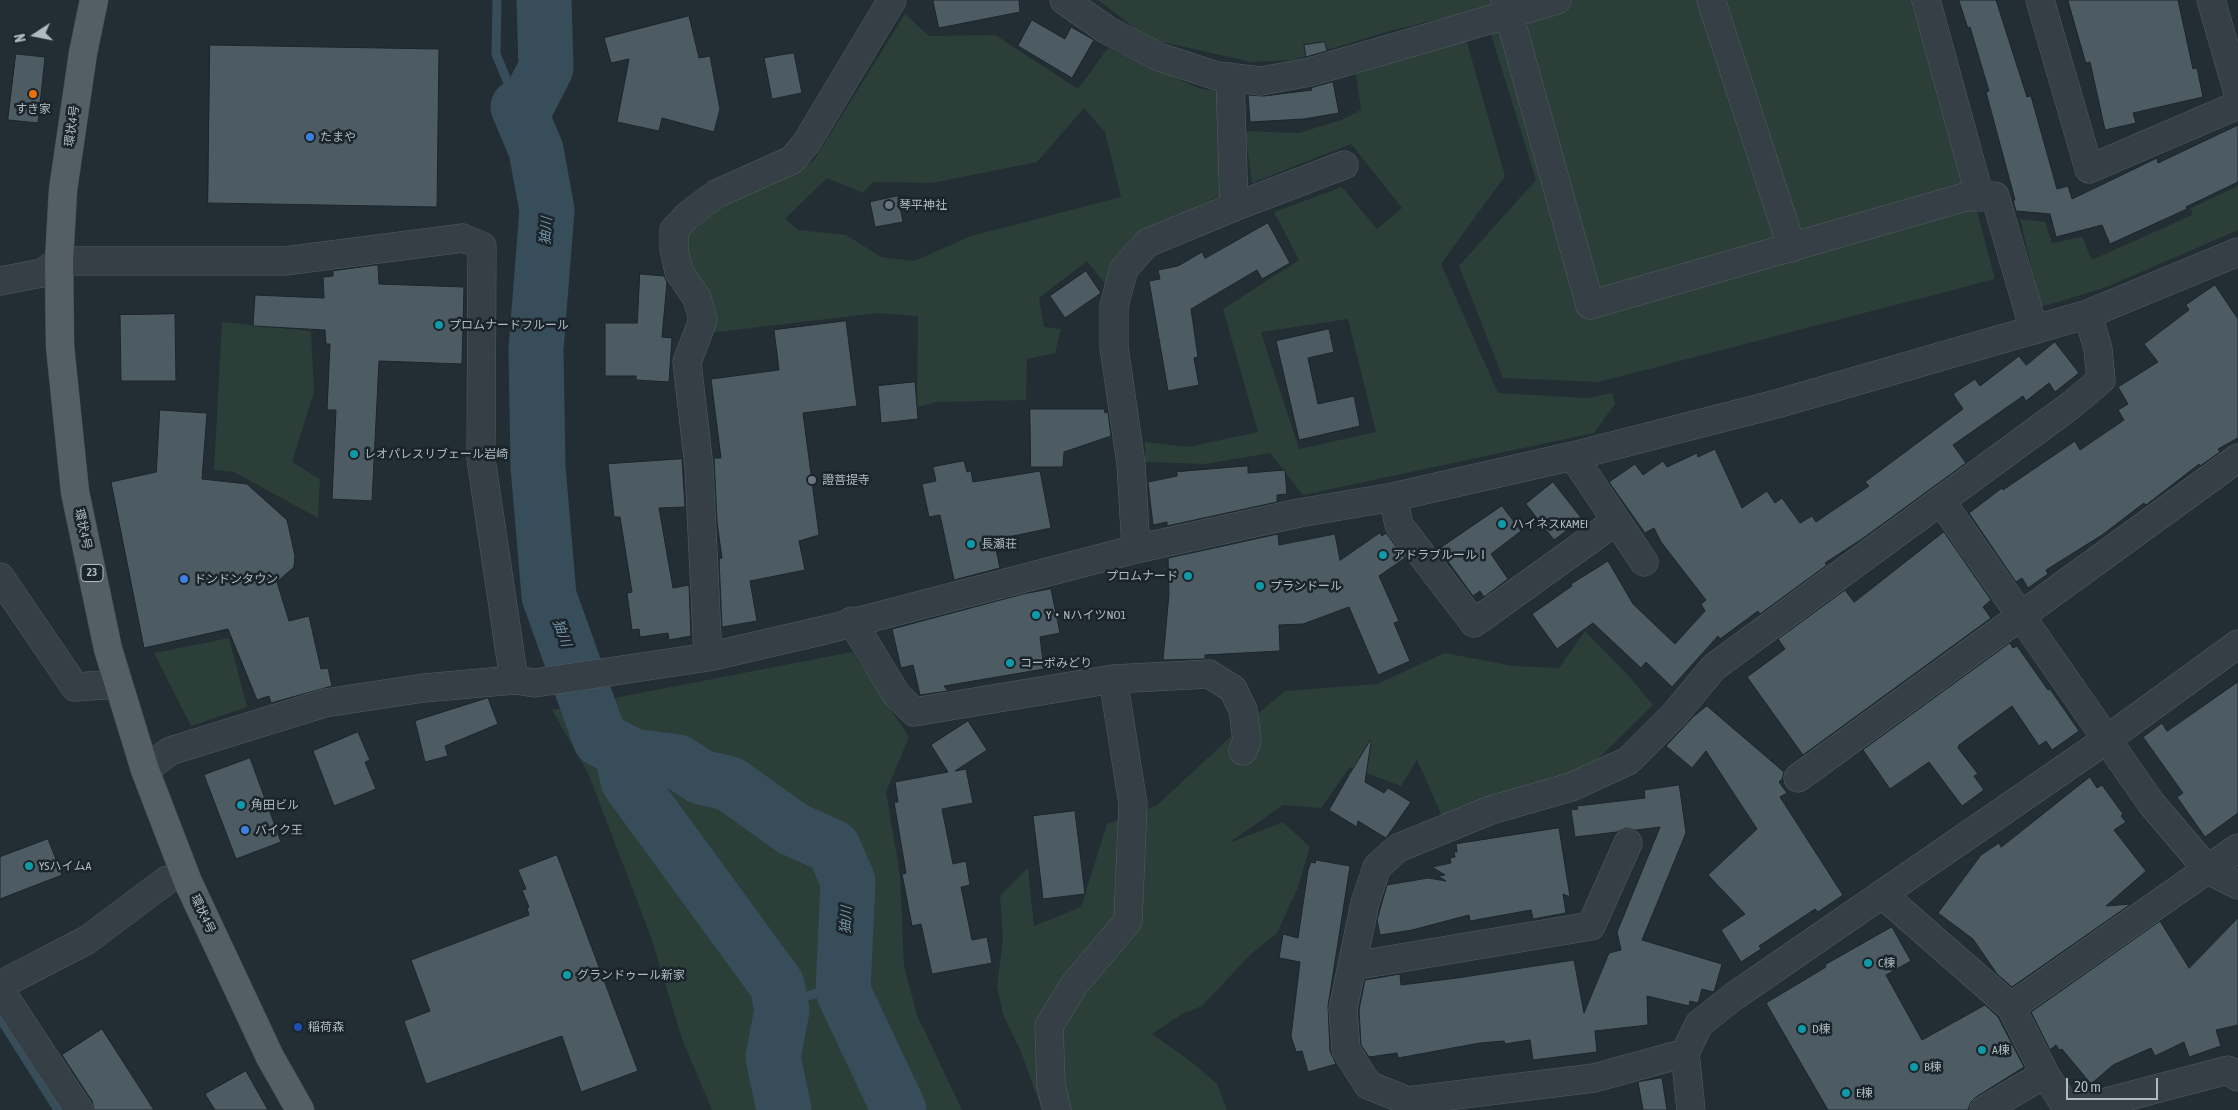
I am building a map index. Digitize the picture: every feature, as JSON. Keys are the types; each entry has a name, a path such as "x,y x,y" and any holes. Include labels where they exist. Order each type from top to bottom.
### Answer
{"main road":[{"name":"環状4号","path":"94,0 83,53 63,190 59,261 60,346 76,492 108,649 144,770 188,882 270,1057 300,1110"}],"street":[{"path":"708,657 699,466 687,362 703,320 697,298 679,272 674,249 674,230 687,216 716,194 792,160 807,142 892,0"},
{"path":"1064,0 1107,30 1159,57 1217,76 1261,81 1310,72 1507,7 1557,0"},
{"path":"1711,0 1792,248"},
{"path":"1926,0 1980,197"},
{"path":"2040,0 2090,169 2238,105"},
{"path":"2211,0 2238,93"},
{"path":"1507,7 1590,305 1965,198 1995,196 2034,330"},
{"path":"1230,77 1234,207"},
{"path":"1136,549 1131,464 1114,347 1114,306 1124,269 1147,243 1344,165"},
{"path":"0,280 42,273 59,261 285,261 463,238 482,246 481,459 524,682"},
{"path":"144,770 170,751 325,703 424,688 524,682 708,657 825,630 852,621 1136,549 1299,513 1393,496 1573,456 1780,404 2088,314 2238,252"},
{"path":"1685,1053 1594,1078 1409,1105 1368,1085 1346,1050 1343,1009 1365,903 1378,867 1398,848 1491,810 1571,787 1628,761 1674,715 1714,667 2070,406 2101,380 2098,349 2088,314"},
{"path":"1573,456 1644,562"},
{"path":"1798,778 2238,458"},
{"path":"1393,496 1399,525 1474,623 1616,521"},
{"path":"1941,501 2151,803 2208,870 2238,885"},
{"path":"0,577 75,687 118,684"},
{"path":"852,621 896,694 914,712 1113,679 1209,674 1232,689 1244,710 1247,741 1242,751"},
{"path":"1690,1110 1685,1053 1700,1024 1726,1003 2106,740 2238,644"},
{"path":"1056,1110 1051,1085 1049,1026 1074,985 1128,921 1133,804 1113,679"},
{"path":"1353,966 1591,926 1628,843"},
{"path":"2012,1007 2238,848"},
{"path":"0,985 87,940 166,880"},
{"path":"1883,895 2012,1007 2045,1074 2065,1105 2087,1107 2228,1070 2238,1078"},
{"path":"0,990 11,1022 79,1110"},
{"path":"1984,1110 2045,1074"}],"green space":[{"path":"1098,0 1921,0 1995,279 1599,382 1503,378 1459,266 1536,180 1483,8 1390,31 1293,60 1251,62 1149,39"},
{"path":"905,14 929,36 995,35 1078,89 1108,48 1198,88 1222,92 1224,194 1131,238 1106,285 1087,261 1039,298 1044,327 1061,329 1055,353 1027,359 1026,400 936,402 917,407 918,316 878,313 709,333 682,257 687,237 708,209 788,178 814,160","holes":["1084,108 1105,132 1121,197 971,236 914,261 881,257 846,235 798,230 785,219 827,178 863,193 873,182 932,183 1037,162"]},
{"path":"1466,39 1505,176 1441,264 1498,393 1588,398 1612,393 1615,404 1594,433 1303,495 1270,453 1205,464 1145,462 1145,442 1188,447 1258,432 1223,309 1299,260 1274,212 1342,187 1377,229 1402,208 1351,144 1252,183 1245,131 1299,133 1341,120 1361,110 1356,74","holes":["1348,319 1376,432 1299,449 1261,332"]},
{"path":"2238,186 2238,230 2104,288 2041,307 2020,219 2045,222 2052,243 2082,237 2092,260 2192,215 2191,208"},
{"path":"222,322 311,331 314,392 292,462 320,479 318,518 234,472 214,470"},
{"path":"1585,631 1628,675 1653,705 1589,768 1443,818 1417,760 1401,786 1350,767 1321,808 1283,805 1229,843 1283,822 1310,847 1298,887 1277,933 1250,955 1202,1006 1182,1014 1152,1034 1189,1060 1217,1084 1227,1110 1042,1110 1021,1052 1003,1014 997,986 1003,939 1000,896 1028,868 1034,926 1081,907 1107,824 1156,806 1237,731 1285,691 1377,684 1445,653 1513,666 1559,668"},
{"path":"229,638 247,707 191,726 154,653"},
{"path":"852,652 909,737 886,792 900,875 904,966 917,1015 962,1110 712,1110 682,1039 651,937 588,773 552,710"}],"building":[{"path":"933,0 1019,0 1020,12 939,28"},
{"path":"1959,0 1996,0 2027,97 2031,96 2057,189 2068,186 2072,199 2157,158 2158,163 2238,125 2238,182 2186,207 2187,209 2110,244 2102,225 2056,237 2050,214 2016,211 2013,200 2015,200 1986,92 1989,91 1970,27 1968,28"},
{"path":"2068,0 2178,0 2193,69 2197,68 2203,97 2133,113 2136,123 2105,130 2090,62 2086,63"},
{"path":"689,16 699,58 710,56 720,109 714,132 662,118 659,131 617,122 629,59 611,63 604,38"},
{"path":"1032,20 1065,39 1071,27 1094,40 1072,78 1018,46"},
{"path":"1325,42 1327,51 1306,57 1304,45"},
{"path":"210,45 439,49 437,207 208,203"},
{"path":"794,53 802,93 772,99 764,58"},
{"path":"16,54 45,57 38,123 8,120"},
{"path":"1333,82 1339,113 1304,119 1250,122 1248,95 1264,96 1312,90 1311,88"},
{"path":"898,196 903,222 875,227 870,202"},
{"path":"1268,223 1290,263 1262,279 1257,270 1191,309 1198,357 1194,358 1199,385 1168,391 1149,281 1160,279 1158,270 1178,266 1202,252 1205,258"},
{"path":"378,265 379,284 464,287 462,364 379,361 372,501 332,499 336,410 327,410 330,344 326,344 325,330 253,326 255,295 324,298 323,277 333,276 333,271"},
{"path":"1086,271 1101,293 1065,318 1050,296"},
{"path":"640,274 664,276 667,282 662,337 672,338 669,382 636,380 636,376 605,376 605,323 637,323"},
{"path":"2215,285 2238,319 2238,438 2218,449 2220,452 2200,466 2199,464 2146,505 2144,503 2102,535 2046,570 2048,574 2028,588 2022,578 2016,582 1969,513 2002,488 2003,490 2075,441 2080,450 2124,420 2118,410 2128,404 2118,387 2158,362 2144,344 2189,310 2186,305"},
{"path":"175,314 176,381 121,381 120,315"},
{"path":"846,321 857,406 803,413 819,535 799,541 805,570 750,581 757,621 722,627 719,559 722,558 717,522 714,458 721,458 711,379 779,370 774,330"},
{"path":"1329,329 1334,352 1308,358 1318,404 1354,396 1360,426 1299,440 1276,341"},
{"path":"2055,342 2079,373 2055,392 2049,383 2026,401 2023,396 1953,445 1966,463 1862,539 1825,563 1827,565 1760,614 1758,611 1720,639 1718,636 1672,687 1646,662 1641,668 1593,623 1557,649 1532,614 1572,586 1571,584 1608,561 1633,604 1675,644 1705,611 1701,604 1706,600 1661,542 1654,528 1645,533 1609,482 1635,464 1643,475 1663,461 1667,467 1697,453 1698,457 1715,449 1742,508 1767,491 1775,503 1782,498 1800,523 1812,516 1816,522 1869,486 1865,482 1963,409 1953,394 1975,379 1980,386 2019,356 2026,365"},
{"path":"915,382 918,419 881,423 878,386"},
{"path":"1030,409 1104,409 1105,413 1108,412 1111,436 1064,452 1063,467 1031,467"},
{"path":"160,410 207,413 202,479 247,484 287,520 295,556 294,567 277,582 289,621 309,616 321,669 328,668 332,686 271,703 269,696 257,700 228,629 144,648 111,482 156,472"},
{"path":"682,459 685,507 659,508 673,588 689,585 691,636 669,640 668,633 640,637 639,629 632,630 627,593 632,592 620,517 614,517 608,464"},
{"path":"964,461 967,472 971,471 973,482 1040,471 1051,528 994,540 1000,568 954,580 940,515 929,517 922,484 936,481 933,467"},
{"path":"1248,466 1248,473 1285,470 1287,494 1277,495 1277,502 1167,526 1167,522 1153,525 1148,482 1177,476 1177,472"},
{"path":"1553,482 1582,519 1554,540 1526,504"},
{"path":"1502,506 1521,531 1491,554 1508,579 1484,597 1480,591 1473,596 1439,549"},
{"path":"1944,532 1991,600 1983,607 1991,618 1803,755 1747,677 1785,649 1778,639 1845,590 1854,602"},
{"path":"1380,533 1382,536 1386,533 1405,558 1379,576 1399,621 1394,623 1410,661 1378,675 1349,607 1303,624 1279,625 1280,651 1205,655 1205,659 1163,660 1169,594 1168,558 1278,534 1279,545 1335,534 1340,560"},
{"path":"1051,589 1060,633 1040,637 1044,669 944,686 948,691 920,695 913,665 901,668 892,629 1023,594"},
{"path":"2010,643 2013,648 2017,646 2079,731 2052,750 2046,741 2039,746 2012,706 1959,745 1958,748 1978,774 1974,776 1984,790 1962,806 1929,762 1890,789 1863,750"},
{"path":"2238,682 2238,813 2205,837 2177,797 2183,793 2143,737 2162,723 2167,731"},
{"path":"488,698 498,724 445,746 448,756 425,762 415,721"},
{"path":"1707,706 1784,772 1779,782 1787,793 1780,797 1843,895 1818,912 1815,909 1759,946 1761,949 1741,962 1721,930 1745,914 1708,875 1757,829 1706,751 1692,768 1666,746 1693,717"},
{"path":"968,721 987,750 955,771 966,769 973,803 942,809 953,864 966,861 970,885 961,887 972,940 987,937 992,963 932,974 921,924 912,926 902,874 906,873 894,802 898,802 895,782 948,772 931,745"},
{"path":"358,732 370,760 365,762 376,789 334,806 313,751"},
{"path":"1370,741 1365,782 1384,793 1388,788 1411,802 1386,838 1358,821 1357,827 1329,810 1349,772"},
{"name":"角田ビル","path":"250,758 281,842 236,859 204,775"},
{"path":"2090,777 2097,788 2102,785 2123,814 2121,816 2126,822 2114,830 2146,871 2106,906 2131,904 2012,987 1997,974 1973,939 1938,913 1981,855 1999,843 2001,847"},
{"path":"1679,783 1686,833 1642,940 1722,964 1714,992 1702,989 1698,1003 1690,1001 1689,1006 1647,996 1648,1025 1595,1031 1597,1052 1533,1060 1530,1040 1505,1044 1504,1041 1480,1043 1398,1058 1397,1053 1369,1057 1361,1045 1359,1010 1365,980 1400,974 1401,985 1574,960 1584,1013 1609,953 1621,950 1617,932 1660,827 1636,830 1626,828 1617,832 1575,837 1571,810 1578,809 1577,806 1645,798 1644,790 1678,785"},
{"path":"1075,811 1085,894 1043,899 1033,816"},
{"path":"1559,828 1570,897 1563,894 1566,913 1533,919 1531,910 1470,921 1469,915 1412,930 1380,935 1377,920 1387,885 1428,878 1446,881 1438,876 1445,875 1432,867 1451,863 1450,858 1455,857 1454,852 1457,852 1456,844"},
{"name":"YSハイムA","path":"48,839 62,875 0,899 0,857"},
{"name":"グランドゥール新家","path":"557,855 638,1071 581,1092 562,1036 426,1084 404,1021 430,1011 411,960 529,915 527,908 529,907 522,890 526,889 518,870"},
{"path":"1316,860 1350,866 1328,1006 1330,1051 1336,1064 1308,1072 1302,1051 1296,1052 1291,1036 1300,962 1279,958 1283,934 1298,938 1308,870 1311,862 1315,863"},
{"path":"2238,918 2238,1025 2216,1030 2221,1046 2189,1057 2184,1042 2155,1056 2151,1048 2113,1065 2091,1084 2062,1049 2059,1050 2056,1045 2050,1050 2031,1012 2160,921 2189,968"},
{"path":"1892,927 1911,961 1886,975 1922,1040 1985,1005 1998,1017 2024,1067 1976,1097 1971,1102 1968,1110 1828,1110 1766,1003 1826,967 1825,965"},
{"path":"102,1029 154,1110 94,1110 92,1101 62,1055"},
{"path":"246,1071 268,1110 215,1110 205,1094"},
{"path":"1662,1078 1667,1110 1643,1110 1638,1082"}],"waterway":[{"path":"497,0 496,54 518,107"},
{"name":"㹨川","path":"544,0 546,68 526,107 518,107 536,150 547,210 536,349 538,467 549,596 600,739 633,756 678,762 701,777 730,784 793,829 833,847 848,881 843,991 899,1110"},
{"path":"621,750 628,781 777,985 782,1010 773,1057 784,1110"},
{"path":"782,1010 811,995 843,991"},
{"path":"0,1018 58,1110"}],"place":[{"name":"すき家","path":"33,94"},
{"name":"たまや","path":"310,137"},
{"name":"琴平神社","path":"889,205"},
{"name":"プロムナードフルール","path":"439,325"},
{"name":"レオパレスリブェール岩崎","path":"354,454"},
{"name":"證菩提寺","path":"812,480"},
{"name":"ハイネスKAMEI","path":"1502,524"},
{"name":"長瀬荘","path":"971,544"},
{"name":"アドラブルールⅠ","path":"1383,555"},
{"name":"プロムナード","path":"1188,576"},
{"name":"ドンドンタウン","path":"184,579"},
{"name":"プランドール","path":"1260,586"},
{"name":"Y・NハイツNO1","path":"1036,615"},
{"name":"コーポみどり","path":"1010,663"},
{"name":"角田ビル","path":"241,805"},
{"name":"バイク王","path":"245,830"},
{"name":"YSハイムA","path":"29,866"},
{"name":"C棟","path":"1868,963"},
{"name":"グランドゥール新家","path":"567,975"},
{"name":"稲荷森","path":"298,1027"},
{"name":"D棟","path":"1802,1029"},
{"name":"A棟","path":"1982,1050"},
{"name":"B棟","path":"1914,1067"},
{"name":"E棟","path":"1846,1093"}]}
